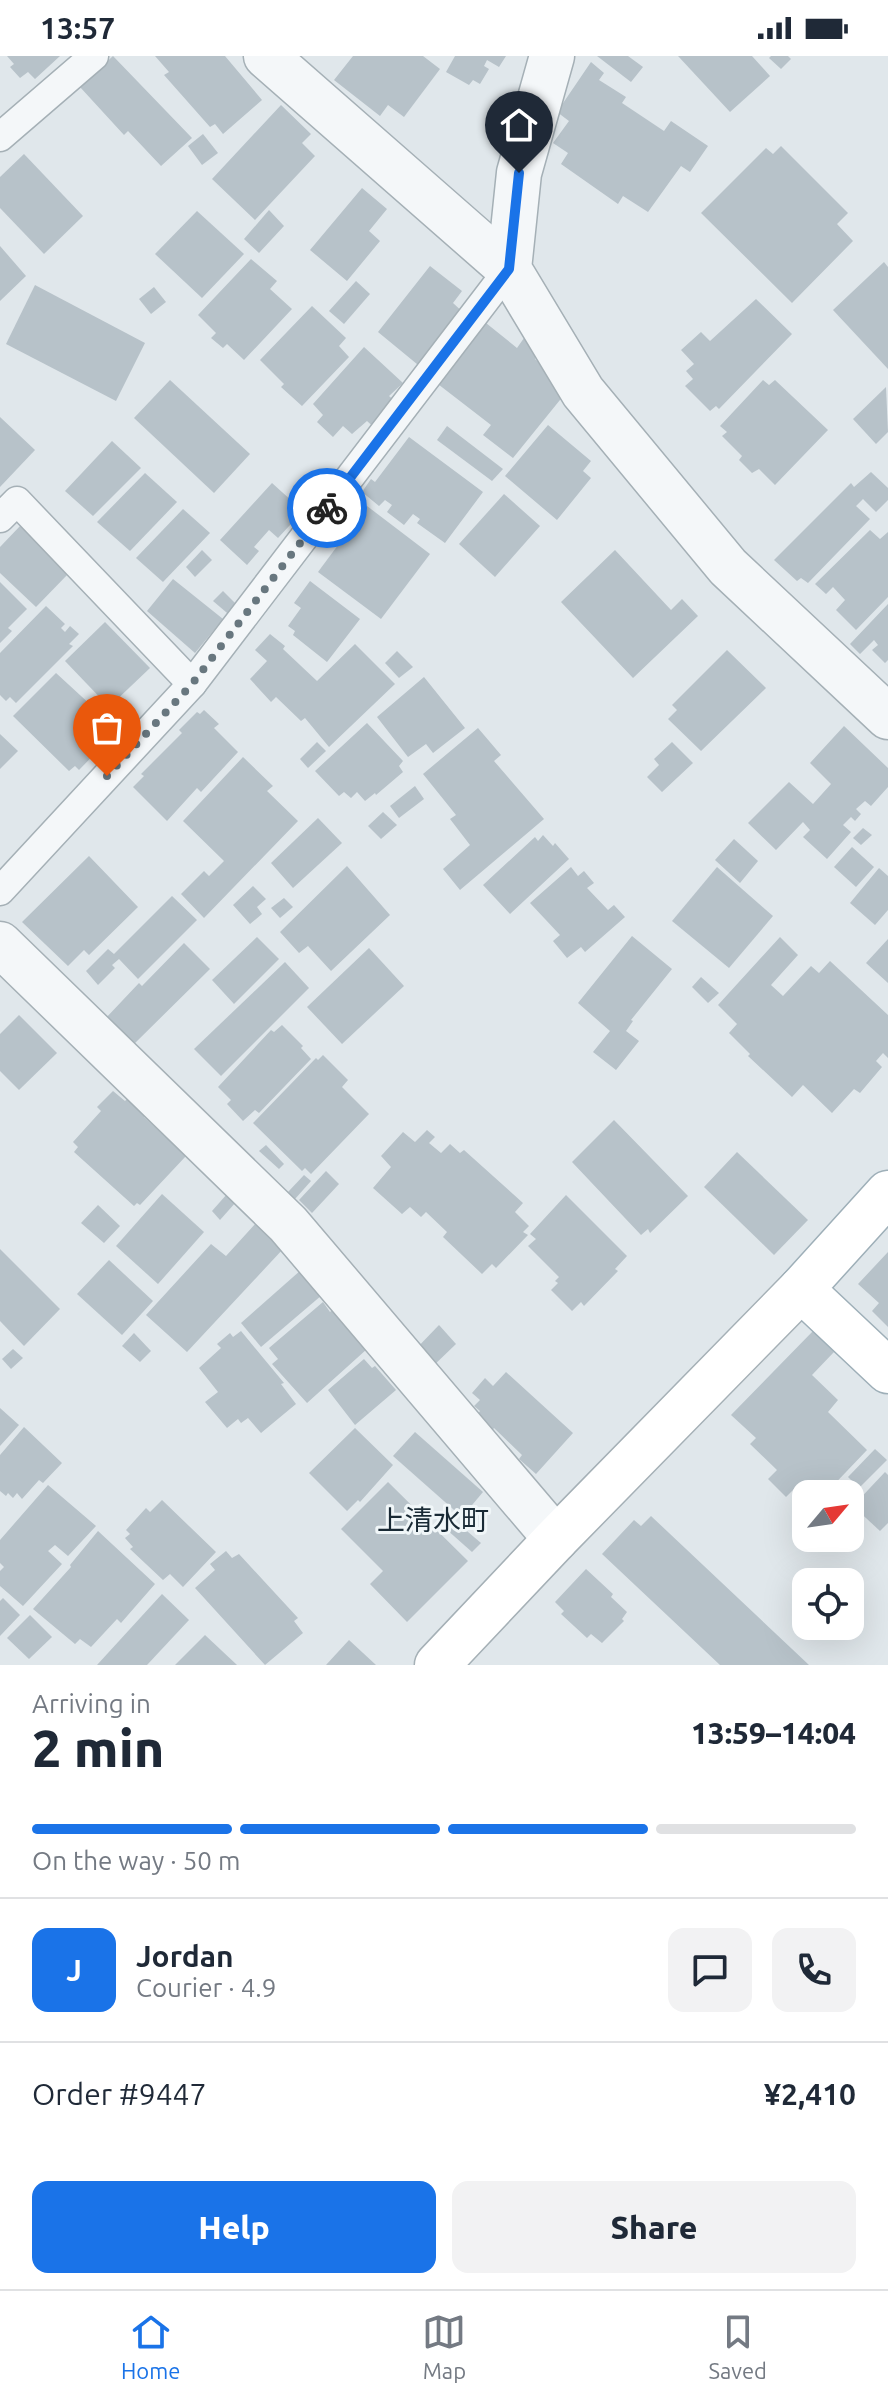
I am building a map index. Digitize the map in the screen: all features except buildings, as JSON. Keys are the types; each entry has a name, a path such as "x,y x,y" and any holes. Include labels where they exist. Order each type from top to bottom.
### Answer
{"street":[{"path":"266,56 509,269 583,392 728,567 888,717"},
{"path":"509,269 519,173 552,56"},
{"path":"0,944 288,1224 556,1539"},
{"path":"437,1665 801,1289 888,1193"},
{"path":"801,1289 888,1371"}],"lane":[{"path":"0,137 94,56"},
{"path":"0,891 192,684 509,269"},
{"path":"0,518 17,501 192,684"}],"way so far":[{"path":"107,776 192,684 327,508"}],"district":[{"name":"上清水町","path":"433,1519"}],"route":[{"path":"327,508 509,269 519,173"}]}
